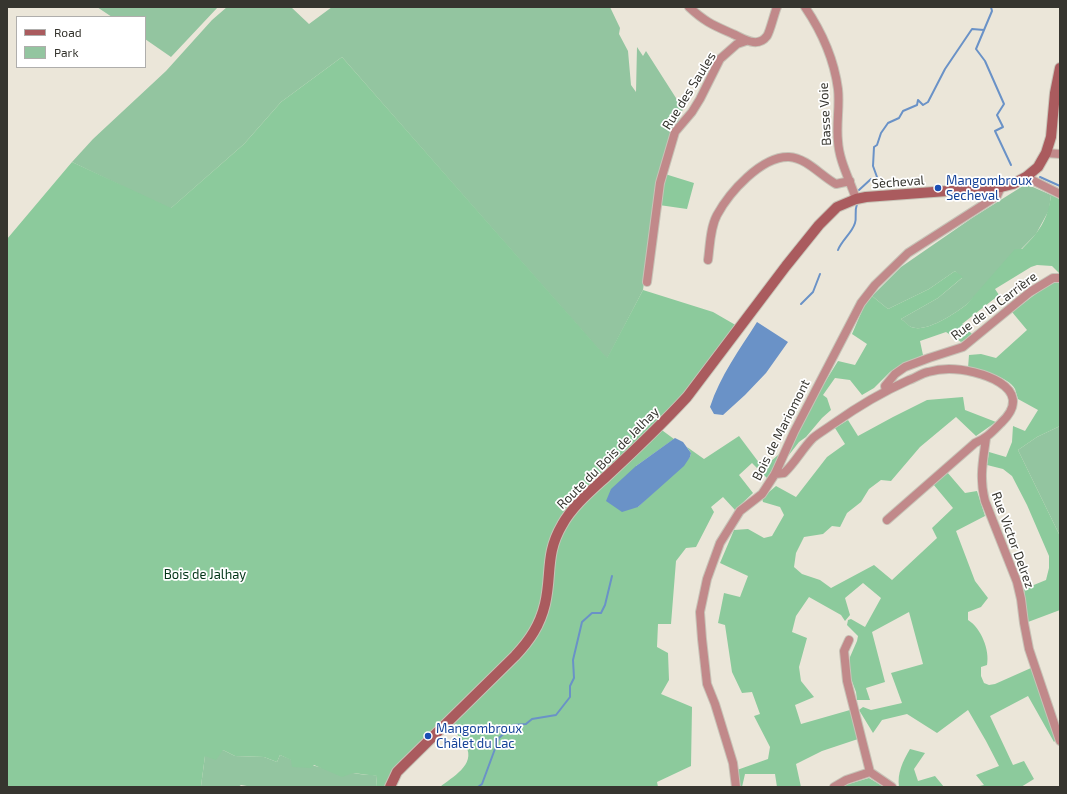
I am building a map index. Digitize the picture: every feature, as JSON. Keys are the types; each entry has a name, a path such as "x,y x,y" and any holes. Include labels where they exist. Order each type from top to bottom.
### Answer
{"main road":[{"name":"Sècheval","path":"861,198 1001,187 1013,184 1026,177 1038,167 1046,153 1051,137 1055,93 1060,68"},
{"name":"Route du Bois de Jalhay","path":"392,783 410,758 515,656 532,636 542,614 545,603 551,549 556,534 569,513 687,397 753,309 819,225 837,207 861,198"}],"street":[{"path":"689,7 703,20 718,28 735,34 746,41"},
{"name":"Rue des Saules","path":"647,282 660,183 675,132 692,112 720,59 737,44 746,41 756,42 767,36 777,7"},
{"name":"Basse Voie","path":"805,7 825,41 833,64 838,89 838,141 841,160 850,181 861,198"},
{"path":"1046,153 1060,154"},
{"path":"708,260 712,229 716,216 732,194 757,169 768,162 778,158 789,157 801,160 836,184 850,181"},
{"path":"1026,177 1060,194"},
{"name":"Bois de Mariomont","path":"736,787 732,756 707,684 700,612 707,579 720,543 740,511 762,494 775,474 794,432 857,310 875,284 908,253 997,196 1001,187"},
{"name":"Rue de la Carrière","path":"886,391 885,386 888,380 905,368 923,360 963,347 1041,284 1053,278 1060,278"},
{"path":"775,474 784,473 813,438 842,418 886,391 927,372 949,369 969,371 995,380 1008,388 1013,400 1013,406 1005,420 986,438 975,443 887,520"},
{"name":"Rue Victor Delrez","path":"986,438 981,474 981,487 985,501 1017,582 1029,649 1060,741"},
{"path":"849,640 844,651 847,682 870,772 892,787"},
{"path":"834,787 846,780 870,772"}],"green space":[{"path":"97,7 218,7 171,57 146,40 146,16 110,16"},
{"path":"227,7 291,7 309,24 332,7 610,7 620,28 619,34 628,51 631,85 636,92 637,47 643,56 646,51 683,109 665,153 657,183 643,290 607,359 342,57 281,102 244,144 170,209 72,162 93,139 166,71 212,20"},
{"name":"Bois de Jalhay","path":"342,57 607,358 643,290 713,312 739,327 659,428 674,439 636,466 638,507 690,457 691,453 687,447 704,459 739,436 763,468 792,443 817,395 838,361 855,365 867,344 852,334 864,306 872,296 888,309 929,289 955,271 963,277 938,298 901,319 911,327 917,328 940,322 966,305 1015,249 1022,249 1033,237 1042,225 1048,212 1051,195 1060,199 1060,274 1052,266 1037,265 1031,267 995,289 999,295 962,324 972,334 967,339 961,342 946,332 920,341 923,355 890,372 874,388 862,395 850,380 835,378 823,395 827,398 831,410 806,437 799,442 778,469 767,478 752,463 739,475 753,493 735,510 723,497 711,507 714,512 696,547 686,548 676,561 671,624 658,624 657,647 668,653 669,680 661,694 692,707 691,766 657,782 658,787 440,787 461,770 468,759 466,746 451,726 412,761 405,769 394,787 376,787 377,776 353,773 342,777 314,765 311,768 292,767 291,760 280,755 277,762 264,757 235,756 223,750 216,760 205,756 202,787 7,787 7,239 72,162 171,208 244,144 281,102"},
{"path":"665,174 694,183 687,209 659,205"},
{"path":"1026,184 1051,195 1049,210 1036,234 966,305 940,322 924,327 911,327 901,319 938,298 962,278 955,271 929,289 888,309 872,296 901,267 972,218"},
{"path":"1057,282 1060,283 1060,426 1037,437 1018,450 1060,536 1060,610 1028,622 1024,589 1046,580 1049,568 1049,556 1027,505 1012,476 1003,469 987,465 989,452 1006,457 1012,442 1013,426 1025,431 1038,410 1018,399 1015,389 1007,381 987,372 968,368 969,355 981,354 996,358 1027,330 1012,312 1046,286"},
{"path":"963,397 965,410 996,422 976,436 956,417 920,447 891,481 881,480 869,489 861,502 847,513 840,527 832,526 823,534 804,537 796,553 794,567 802,574 820,580 831,588 874,565 892,580 937,538 932,528 953,508 933,484 947,472 965,493 977,491 985,516 956,531 975,581 988,598 981,607 968,612 968,620 977,628 986,646 988,659 987,665 981,667 981,676 984,683 989,685 995,684 1031,668 1058,738 1054,742 1028,696 990,716 1013,765 1024,761 1034,779 1021,787 975,787 984,785 976,775 999,766 968,710 937,733 907,714 882,720 873,733 859,710 863,707 871,710 902,703 891,673 923,664 909,612 872,632 885,682 866,688 870,700 857,700 856,692 850,676 850,657 858,636 847,625 848,620 851,619 865,627 881,598 863,583 845,598 850,615 845,621 841,615 809,597 796,616 792,632 807,638 799,667 801,681 814,697 795,705 801,724 850,710 858,739 822,751 796,764 801,787 777,787 775,774 745,774 742,787 738,787 737,770 768,759 770,747 754,716 760,714 752,692 742,693 732,672 725,625 718,623 724,593 740,597 748,576 720,563 734,530 748,529 764,538 772,536 784,515 780,507 763,502 762,498 776,486 796,497 827,457 845,444 835,428 848,420 858,436 927,400"},
{"path":"1060,426 1060,536 1018,450 1037,437"},
{"path":"910,749 925,753 914,769 918,781 935,776 944,787 899,787 901,767"},
{"path":"223,750 235,756 264,757 277,762 280,755 318,767 359,774 375,775 377,776 376,787 253,787 241,785 238,787 202,787 205,756"},
{"path":"869,778 884,787 843,787 845,785"}],"water":[{"path":"757,322 788,342 766,373 745,395 723,415 714,414 710,407 719,384"},
{"path":"675,438 683,442 691,453 684,466 638,507 622,512 606,501 611,489 636,466"}],"waterway":[{"path":"859,190 871,179 874,181 877,177 873,166 874,147 877,145 881,133 888,123 899,118 903,111 917,105 918,100 923,105 928,102 945,69 972,29 984,30 992,11 991,7"},
{"path":"984,30 976,49 985,61 1004,104 997,115 1003,127 995,131 1011,165"},
{"path":"1040,177 1060,186"},
{"path":"838,250 854,227 856,221 857,204"},
{"path":"801,304 813,292 820,274"},
{"path":"478,787 482,784 499,738 513,725 526,724 532,719 556,715 570,697 570,686 574,678 573,660 582,622 592,613 601,613 605,605 612,576"}],"place":[{"name":"Mangombroux Secheval","path":"938,188"},
{"name":"Mangombroux Châlet du Lac","path":"428,736"}]}
